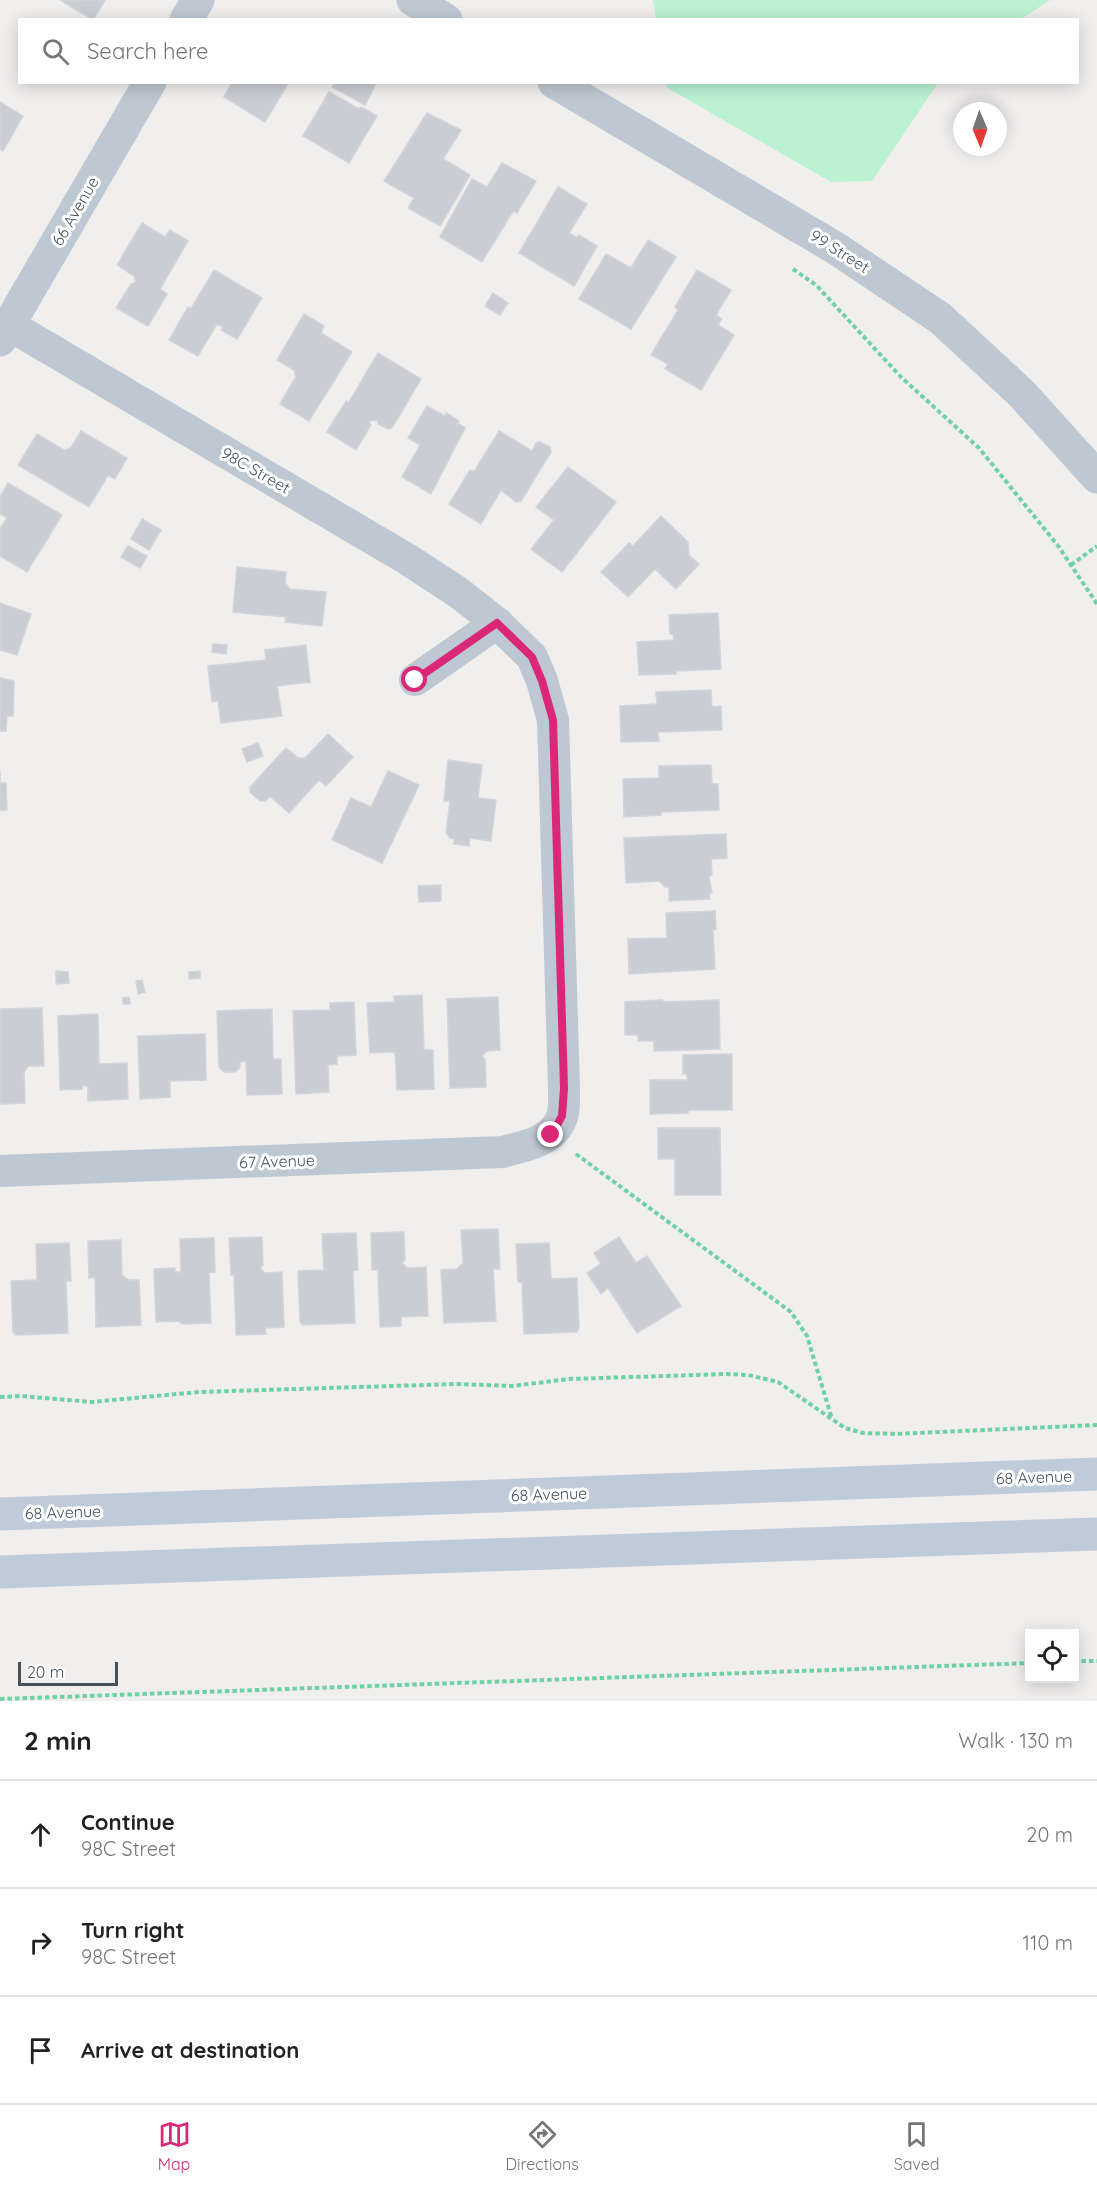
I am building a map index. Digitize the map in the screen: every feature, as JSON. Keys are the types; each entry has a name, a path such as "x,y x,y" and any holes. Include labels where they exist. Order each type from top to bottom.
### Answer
{"main road":[{"name":"68 Avenue","path":"0,1514 1097,1474"},
{"path":"0,1572 1097,1534"}],"street":[{"path":"187,18 198,0"},
{"path":"413,0 443,18"},
{"name":"66 Avenue","path":"4,333 149,84"},
{"name":"99 Street","path":"557,84 837,249 940,318 1022,394 1095,468"},
{"name":"98C Street","path":"4,333 407,559 459,593 497,623 532,657 542,681 553,720 564,1088 562,1116 551,1135"},
{"path":"415,680 497,623"},
{"name":"67 Avenue","path":"0,1171 502,1152 528,1146 551,1135"}],"path":[{"path":"793,269 816,285 901,377 979,448 1025,503 1097,604"},
{"path":"1071,565 1097,546"},
{"path":"551,1135 791,1312 807,1336 832,1420"},
{"path":"0,1397 21,1396 91,1402 199,1392 456,1384 512,1386 569,1379 727,1374 748,1375 778,1382 845,1428 863,1433 895,1434 1097,1425"},
{"path":"1079,1662 1097,1661"},
{"path":"0,1699 1025,1663"}],"green space":[{"path":"653,0 1050,0 1023,18 656,18"},
{"path":"665,84 937,84 872,181 831,182 666,87"}],"building":[{"path":"60,0 105,0 94,18 90,18"},
{"path":"231,84 288,84 265,122 224,97"},
{"path":"334,84 376,84 365,105 332,87"},
{"path":"329,92 377,116 349,163 303,136"},
{"path":"0,102 23,116 3,151 0,149"},
{"path":"427,113 461,130 443,159 470,175 440,226 408,208 414,198 384,181"},
{"path":"502,163 536,181 517,213 513,211 482,262 440,237 472,179 487,187"},
{"path":"558,187 587,204 569,233 577,238 579,235 597,246 574,286 519,253"},
{"path":"142,223 165,237 170,230 188,241 160,289 167,294 148,326 116,308 131,284 136,282 134,276 117,265"},
{"path":"648,240 676,257 631,329 579,299 606,254 631,268"},
{"path":"214,270 262,298 237,339 221,330 223,327 217,324 198,356 169,340 188,307 191,309"},
{"path":"697,270 731,290 716,315 722,319 718,325 734,335 701,390 665,369 668,364 651,355 678,310 675,307"},
{"path":"493,293 508,303 500,315 485,306"},
{"path":"304,314 324,326 321,333 352,352 309,421 280,404 296,377 294,370 277,360"},
{"path":"378,353 421,379 392,428 388,429 378,424 377,420 369,421 371,425 356,450 327,432 346,401 349,402"},
{"path":"427,406 445,416 446,413 465,428 431,494 402,477 420,445 408,438"},
{"path":"81,431 127,458 115,479 108,475 89,507 18,465 37,434 64,450 71,448"},
{"path":"499,431 532,451 536,443 540,442 550,447 551,452 521,501 516,502 501,490 481,524 449,504 470,470 474,472"},
{"path":"568,467 616,502 562,572 531,549 554,520 536,507"},
{"path":"8,483 62,515 27,572 0,556 0,529 7,518 0,514 0,497"},
{"path":"661,516 688,542 689,555 699,564 676,589 655,569 628,597 601,572 629,543 633,546"},
{"path":"142,519 161,530 149,550 131,539"},
{"path":"128,546 147,556 140,568 121,557"},
{"path":"237,567 286,572 285,583 290,589 326,592 322,626 285,622 286,617 233,612"},
{"path":"0,603 31,614 17,655 0,650"},
{"path":"718,613 721,669 639,675 637,642 674,640 673,634 670,634 669,615"},
{"path":"213,644 227,645 226,654 212,652"},
{"path":"306,645 310,682 277,686 282,716 221,723 218,701 212,702 208,666 266,660 265,650"},
{"path":"0,678 14,681 13,716 7,716 6,731 0,731"},
{"path":"711,690 712,707 721,706 722,730 658,732 659,741 621,742 620,706 657,704 656,692"},
{"path":"328,734 353,757 326,786 319,780 289,813 270,796 265,801 260,801 250,792 250,787 286,748 298,758 305,758"},
{"path":"258,743 263,756 247,762 242,749"},
{"path":"448,760 482,765 478,798 496,800 491,841 470,838 469,846 454,844 454,839 446,833 450,801 444,801"},
{"path":"711,765 712,784 718,784 719,810 661,812 661,815 624,817 623,779 659,778 659,766"},
{"path":"388,771 419,785 382,863 332,840 351,798 371,807"},
{"path":"0,783 6,783 7,810 0,810"},
{"path":"726,834 727,858 711,859 712,874 709,877 712,893 709,893 710,899 669,901 669,887 665,887 659,881 626,883 624,838"},
{"path":"441,885 441,901 419,902 418,886"},
{"path":"715,911 716,929 713,930 715,969 629,974 628,939 667,938 666,913"},
{"path":"56,971 68,972 69,983 56,984"},
{"path":"200,971 200,978 189,979 189,972"},
{"path":"142,980 145,992 138,994 136,981"},
{"path":"422,995 424,1050 433,1050 434,1089 397,1090 395,1052 370,1053 367,1003 394,1002 394,996"},
{"path":"129,997 130,1004 123,1004 123,998"},
{"path":"498,997 500,1050 487,1051 482,1056 485,1059 486,1087 450,1088 447,999"},
{"path":"662,1000 664,1002 719,1000 720,1049 654,1051 654,1041 638,1041 638,1035 625,1035 625,1002"},
{"path":"354,1002 356,1055 337,1056 337,1064 328,1065 329,1092 296,1094 293,1011 330,1010 330,1003"},
{"path":"42,1008 44,1066 28,1066 24,1072 25,1103 0,1104 0,1009"},
{"path":"272,1009 273,1059 281,1059 282,1094 247,1095 246,1061 240,1062 240,1067 235,1072 224,1072 219,1067 217,1011"},
{"path":"98,1014 99,1064 127,1063 128,1099 88,1101 88,1086 82,1086 82,1089 60,1090 58,1016"},
{"path":"205,1034 206,1080 170,1081 170,1097 140,1099 138,1036"},
{"path":"732,1054 732,1110 688,1110 688,1113 650,1114 650,1080 687,1080 687,1074 683,1074 683,1055"},
{"path":"658,1128 720,1128 721,1195 675,1195 675,1159 658,1159"},
{"path":"498,1229 500,1269 493,1269 496,1321 444,1323 441,1270 457,1269 463,1263 461,1230"},
{"path":"404,1232 405,1260 402,1263 407,1268 426,1267 428,1316 401,1317 401,1326 380,1327 378,1270 372,1270 371,1233"},
{"path":"356,1233 358,1270 353,1271 355,1323 303,1325 300,1322 298,1271 324,1270 322,1234"},
{"path":"262,1237 263,1265 260,1268 265,1273 282,1272 284,1327 265,1328 266,1334 236,1335 234,1275 231,1275 229,1238"},
{"path":"619,1237 636,1263 647,1256 681,1306 637,1333 608,1288 601,1294 587,1273 601,1264 594,1253"},
{"path":"214,1238 215,1272 209,1272 211,1323 156,1322 154,1269 175,1268 175,1272 181,1272 180,1239"},
{"path":"121,1240 122,1275 128,1280 139,1280 141,1325 96,1327 95,1277 89,1278 88,1241"},
{"path":"69,1243 71,1281 66,1281 68,1333 16,1335 13,1332 11,1281 37,1280 36,1244"},
{"path":"549,1243 551,1279 577,1278 579,1328 577,1332 524,1334 522,1282 518,1282 516,1244"}],"route":[{"path":"415,680 497,623 532,657 542,681 553,720 564,1088 562,1116 551,1135"}]}
